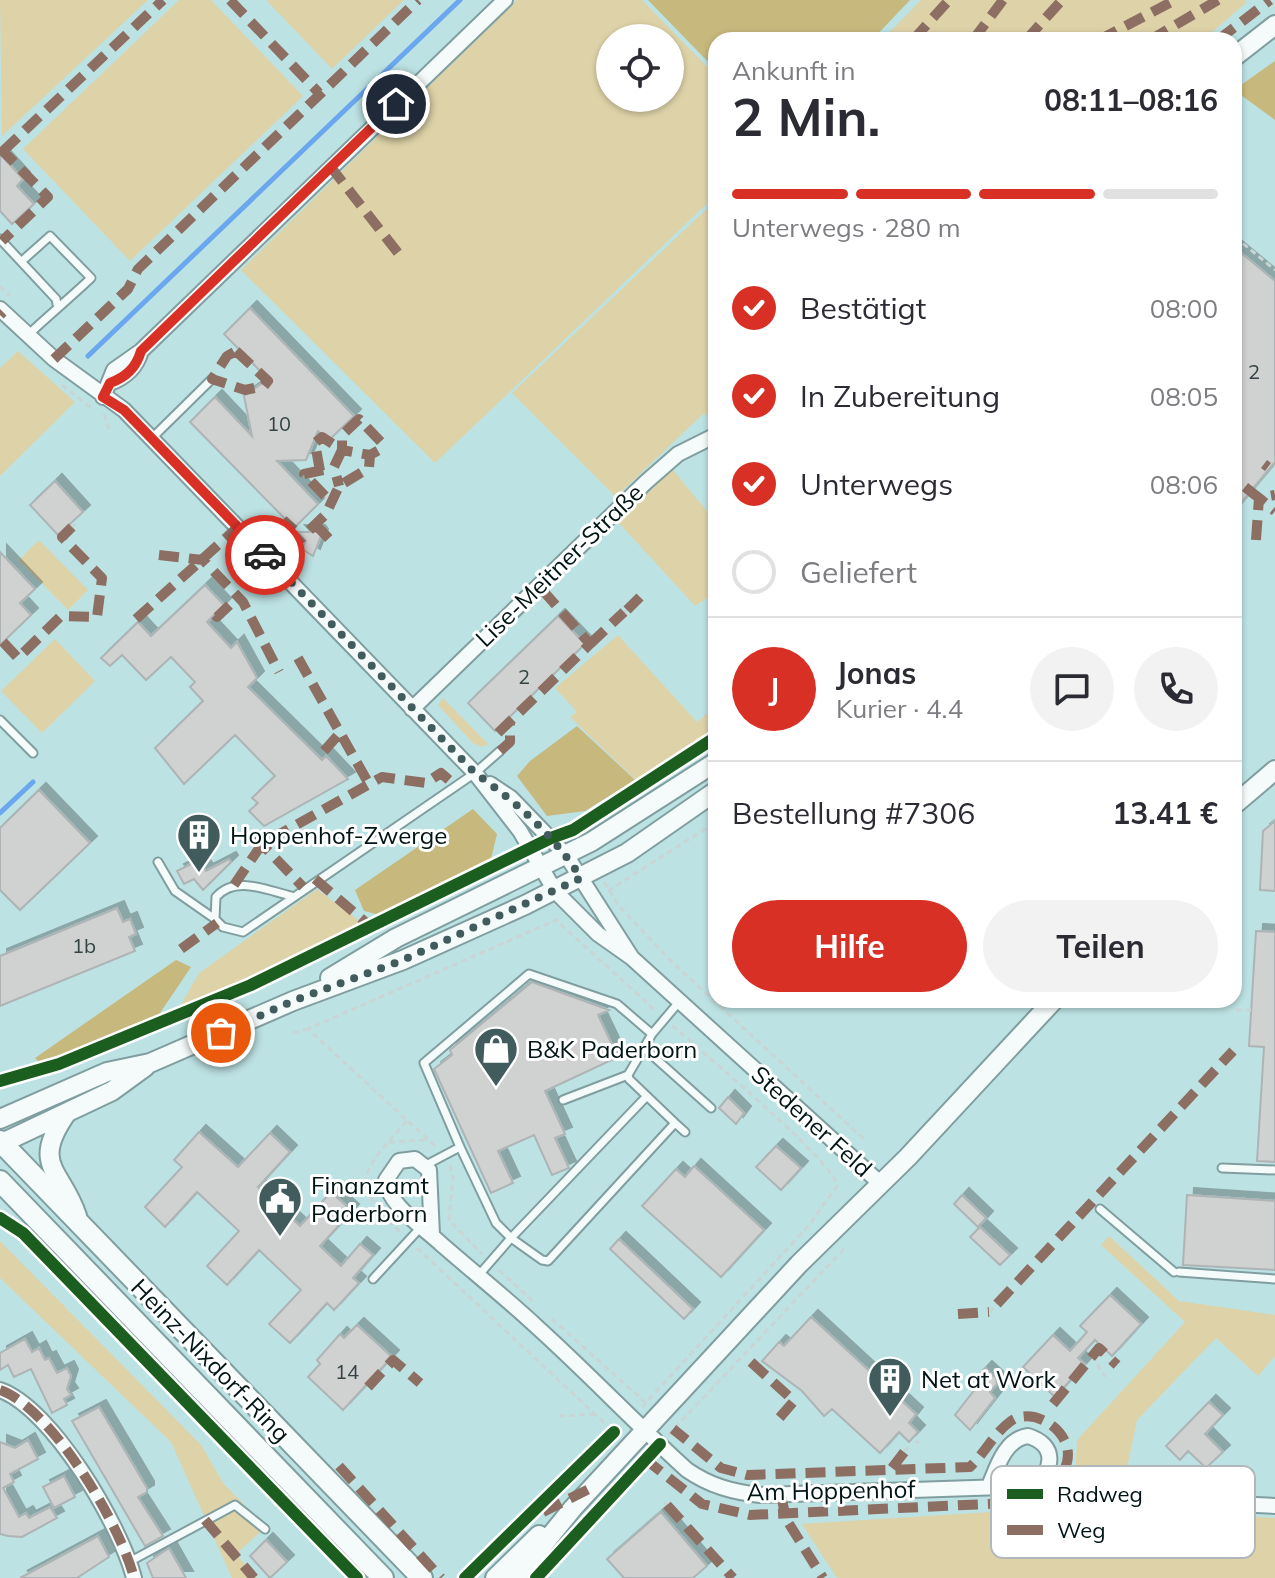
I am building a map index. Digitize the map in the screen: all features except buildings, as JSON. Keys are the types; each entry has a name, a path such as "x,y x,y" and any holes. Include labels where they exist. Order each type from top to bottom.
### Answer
{"main road":[{"name":"Heinz-Nixdorf-Ring","path":"1,1143 422,1578"},
{"name":"Heinz-Nixdorf-Ring","path":"0,1181 383,1578"}],"street":[{"path":"103,397 110,383 122,378 137,364 141,351 505,0"},
{"path":"1242,51 1275,25"},
{"path":"0,309 26,337 124,410 152,438 475,773 513,821 541,867"},
{"name":"Lise-Meitner-Straße","path":"412,709 646,482 678,454 708,438"},
{"path":"293,1001 396,938 566,855 638,815 708,767"},
{"path":"1242,797 1272,769"},
{"path":"475,773 511,798 566,855 589,874"},
{"path":"0,1119 107,1072 150,1063 293,1001 403,960 555,891 589,874 708,796"},
{"name":"Stedener Feld","path":"495,1578 537,1536 653,1438 799,1264 881,1184 632,958 573,911 555,891 541,867"},
{"name":"Stedener Feld","path":"589,874 594,899 632,958"},
{"path":"881,1184 1046,1008"},
{"path":"1,1143 112,1091 150,1063"},
{"path":"67,1114 52,1137 48,1155 53,1175 73,1205 79,1223"},
{"path":"428,1230 432,1181 426,1165 415,1159 399,1161 386,1180 390,1197 541,1330 653,1438"},
{"path":"0,1198 25,1208"},
{"path":"0,1390 10,1394 33,1413 83,1474 120,1537 129,1572"},
{"path":"998,1466 1007,1448 1017,1439 1028,1436 1041,1442 1051,1456 1048,1466"},
{"name":"Am Hoppenhof","path":"653,1438 698,1478 745,1494 989,1486"},
{"path":"989,1486 991,1482"},
{"name":"Am Hoppenhof","path":"1255,1505 1275,1506"},
{"name":"Stedener Feld","path":"516,1578 573,1508"}],"lane":[{"path":"22,261 50,236 91,278 69,299 57,304 26,337"},
{"path":"0,239 57,304"},
{"path":"152,438 212,379"},
{"path":"274,564 288,551"},
{"path":"0,720 33,753"},
{"path":"158,862 175,891 223,927 243,932 291,896 475,773 500,751"},
{"path":"215,919 216,897 230,886 239,884 291,896"},
{"path":"652,1034 617,1004 535,973 529,974 424,1063 496,1223 542,1260 548,1261 675,1123"},
{"path":"563,1100 628,1075 652,1034 679,1002"},
{"path":"644,1048 711,1108"},
{"path":"628,1075 646,1097 685,1132"},
{"path":"478,1276 646,1097"},
{"path":"426,1165 460,1147"},
{"path":"1222,1168 1275,1170"},
{"path":"1100,1209 1176,1272 1275,1279"},
{"path":"373,1279 428,1230"},
{"path":"129,1572 235,1505 265,1529"}],"path":[{"path":"1242,243 1275,270"},
{"path":"0,286 38,326"},
{"path":"105,414 109,429"},
{"path":"594,899 708,827"},
{"path":"589,874 609,891 632,921 671,961 708,995"},
{"path":"556,920 573,911"},
{"path":"722,1008 866,1141"},
{"path":"1236,1010 1251,1010"},
{"path":"293,1033 308,1029"},
{"path":"388,1142 409,1138 429,1141"},
{"path":"653,1438 844,1249"},
{"path":"989,1312 997,1304"},
{"path":"1092,1356 1105,1377"},
{"path":"559,1416 596,1414 614,1432"}],"shaded area":[{"path":"0,0 148,0 2,136"},
{"path":"179,0 211,0 303,96 130,261 23,149"},
{"path":"266,0 404,0 332,69"},
{"path":"517,0 642,0 665,24 596,24 596,112 684,112 684,43 708,68 708,203 435,463 241,270"},
{"path":"648,0 910,0 880,32 708,32 708,62 684,37 684,24 671,24"},
{"path":"921,0 1247,2 1212,32 890,32"},
{"path":"1275,61 1275,120 1242,96 1242,84"},
{"path":"708,208 708,417 704,413 616,497 512,393"},
{"path":"18,351 75,402 0,476 0,368"},
{"path":"672,469 708,512 708,597 695,606 618,522"},
{"path":"39,540 88,590 68,610 19,560"},
{"path":"618,635 697,722 708,713 708,732 636,780 570,717 577,712 555,688"},
{"path":"55,639 95,681 42,733 1,691"},
{"path":"443,698 489,744 482,747 473,743 438,705"},
{"path":"577,726 635,780 585,811 547,816 517,776 530,761"},
{"path":"473,809 497,834 491,859 380,915 364,911 355,890"},
{"path":"317,889 357,919 357,926 178,1010 199,973"},
{"path":"176,960 191,967 158,1016 40,1063 35,1058"},
{"path":"1109,1236 1179,1301 1275,1315 1275,1356 1258,1376 1216,1338 1137,1420 1127,1466 1076,1466 1077,1440 1185,1322 1101,1245"},
{"path":"0,1241 202,1446 223,1483 266,1527 236,1554 257,1578 232,1578 171,1442 0,1278"},
{"path":"991,1512 991,1558 1255,1558 1255,1517 1275,1518 1275,1578 837,1578 802,1524"}],"waterway":[{"path":"88,356 460,0"},
{"path":"0,813 33,782"}],"marked path":[{"path":"3,151 163,0"},
{"path":"230,0 319,93"},
{"path":"54,359 128,289 138,269 418,0"},
{"path":"920,32 949,0"},
{"path":"979,32 1003,0"},
{"path":"1033,32 1062,0"},
{"path":"1114,32 1175,0"},
{"path":"1164,32 1218,0"},
{"path":"1228,32 1270,0"},
{"path":"0,148 48,197 2,241"},
{"path":"330,166 402,258"},
{"path":"0,315 3,312"},
{"path":"236,351 268,381 264,386 245,390 212,379 227,356 236,351"},
{"path":"288,551 326,514 339,486 369,468 370,455 342,450 342,435 359,419 381,442 379,450 370,455"},
{"path":"320,471 315,443 322,437 342,450 334,467 339,486"},
{"path":"1264,464 1268,467"},
{"path":"325,496 304,474 328,469"},
{"path":"1245,487 1259,498 1275,495"},
{"path":"1256,540 1259,498 1275,511"},
{"path":"283,520 294,530"},
{"path":"315,524 334,544"},
{"path":"3,642 18,658 61,616 97,617 102,578 62,537 72,527"},
{"path":"136,619 238,527"},
{"path":"159,555 203,560 243,602 279,672"},
{"path":"498,733 590,644 538,585"},
{"path":"215,615 217,617 239,596"},
{"path":"627,610 640,597"},
{"path":"590,644 624,612"},
{"path":"298,658 369,784"},
{"path":"500,751 510,742 510,723"},
{"path":"324,751 340,733"},
{"path":"234,885 262,844 382,777 426,783 441,773 456,786"},
{"path":"255,837 303,887"},
{"path":"315,879 370,926"},
{"path":"181,949 217,923"},
{"path":"997,1304 1233,1051"},
{"path":"958,1314 989,1312"},
{"path":"1053,1404 1099,1348 1117,1365"},
{"path":"368,1387 393,1360 420,1383"},
{"path":"751,1362 794,1401 775,1423"},
{"path":"0,1390 20,1401 41,1420 82,1471 115,1529 134,1578"},
{"path":"673,1429 721,1468 747,1475 970,1467 1011,1421 1035,1417 1058,1431 1065,1442 1068,1455 1066,1466"},
{"path":"892,1468 905,1451"},
{"path":"645,1459 702,1504 750,1515 991,1504"},
{"path":"339,1466 441,1578"},
{"path":"543,1512 593,1487"},
{"path":"781,1495 786,1519 823,1578"},
{"path":"667,1505 733,1578"},
{"path":"205,1520 254,1578"}],"cycle path":[{"path":"0,1081 59,1064 251,985 573,830 708,742"},
{"path":"0,1218 23,1233 357,1578"},
{"path":"465,1578 614,1432"},
{"path":"536,1578 660,1444"}],"way so far":[{"path":"221,1033 293,1001 403,960 581,878 551,838 511,798 475,773 265,555"}],"place":[{"name":"Hoppenhof-Zwerge","path":"199,874"},
{"name":"B&K Paderborn","path":"496,1088"},
{"name":"Finanzamt Paderborn","path":"280,1238"},
{"name":"Net at Work","path":"890,1418"}],"route":[{"path":"265,555 124,410 103,397 110,383 122,378 137,364 141,351 396,104"}]}
